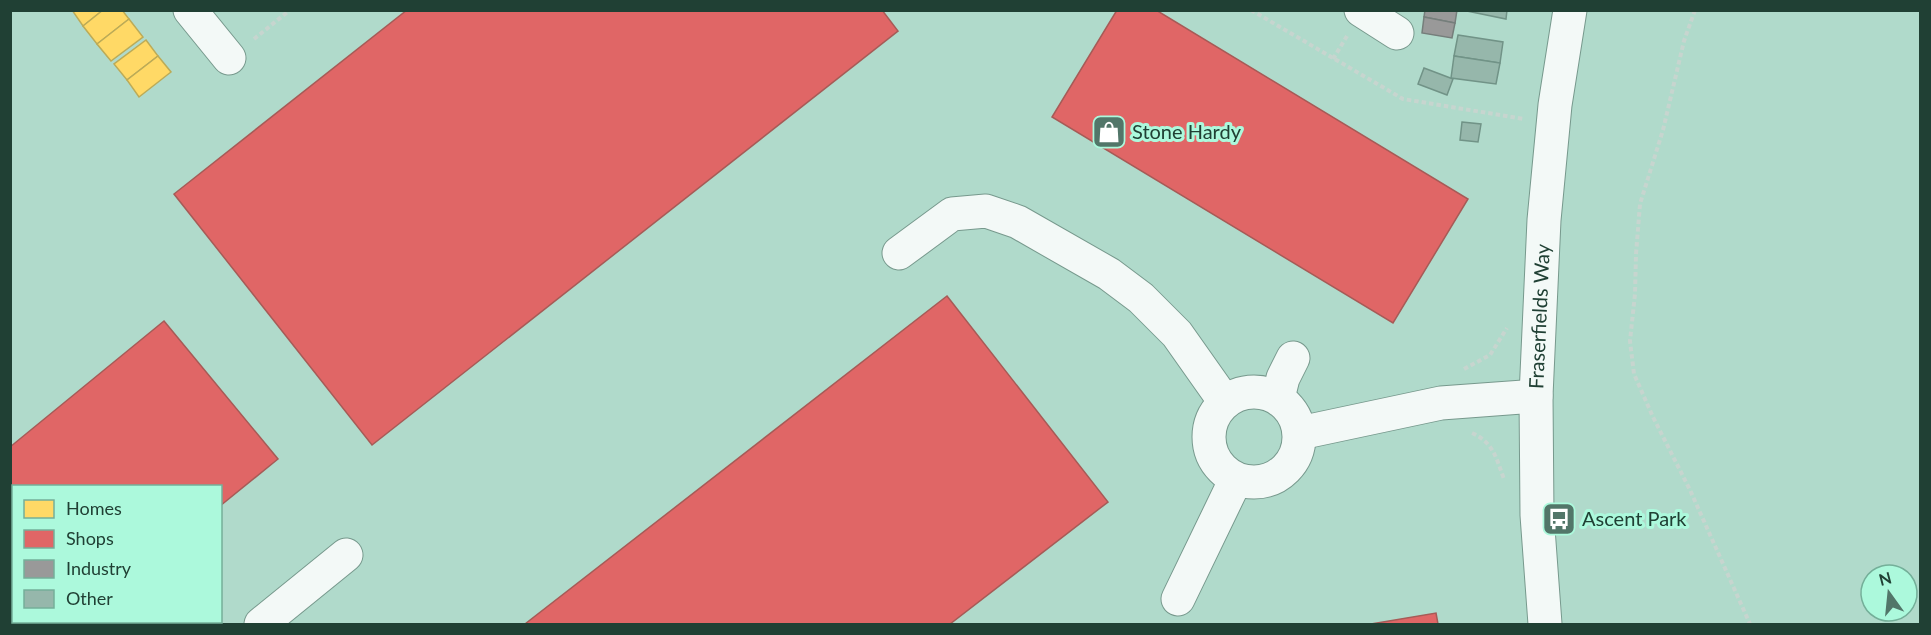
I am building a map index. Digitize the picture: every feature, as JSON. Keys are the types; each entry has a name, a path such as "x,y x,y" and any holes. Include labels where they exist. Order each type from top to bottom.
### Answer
{"street":[{"path":"190,10 230,58"},
{"path":"1361,10 1397,33"},
{"name":"Fraserfields Way","path":"1545,624 1537,515 1536,396 1544,220 1555,105 1570,10"},
{"path":"899,254 952,214 986,211 1018,222 1108,274 1141,298 1177,334 1225,402"},
{"path":"1278,398 1283,378 1293,358"},
{"path":"1251,392 1265,393 1278,398 1289,408 1296,419 1300,433 1298,448 1292,463 1281,474 1267,481 1251,483 1236,479 1216,462 1210,450 1209,437 1216,412 1225,402 1238,395 1251,392"},
{"path":"1300,433 1441,403 1536,396"},
{"path":"1178,599 1236,479"},
{"path":"261,624 345,555"}],"path":[{"path":"230,58 290,10"},
{"path":"1251,10 1402,99 1525,119"},
{"path":"1695,10 1684,41 1663,130 1640,204 1630,342 1634,374 1690,490 1750,624"}],"building: Homes":[{"path":"72,10 103,10 83,26"},
{"path":"103,10 122,10 129,19 97,44 83,26"},
{"path":"129,19 143,37 111,61 97,44"},
{"path":"146,40 158,56 127,80 114,64"},
{"path":"158,56 171,72 139,97 127,80"}],"building: Shops":[{"path":"407,10 882,10 898,31 372,445 174,194"},
{"path":"1117,10 1156,10 1468,199 1393,323 1052,117"},
{"path":"947,296 1108,502 950,624 525,624"},
{"path":"164,321 278,459 222,504 222,485 12,485 12,579 10,577 10,447"},
{"path":"1436,613 1438,624 1371,624"},
{"path":"48,623 78,623 77,624"}],"building: Industry":[{"path":"1425,10 1457,10 1455,23 1424,17"},
{"path":"1424,17 1455,23 1452,38 1422,33"}],"building: Other":[{"path":"1462,10 1507,10 1506,19"},
{"path":"1458,35 1503,42 1500,63 1454,56"},
{"path":"1454,56 1500,63 1496,84 1451,78"},
{"path":"1424,68 1453,79 1447,95 1418,84"},
{"path":"1462,122 1481,124 1478,142 1460,140"}],"place":[{"name":"Stone Hardy","path":"1109,132"},
{"name":"Ascent Park","path":"1559,519"}]}
